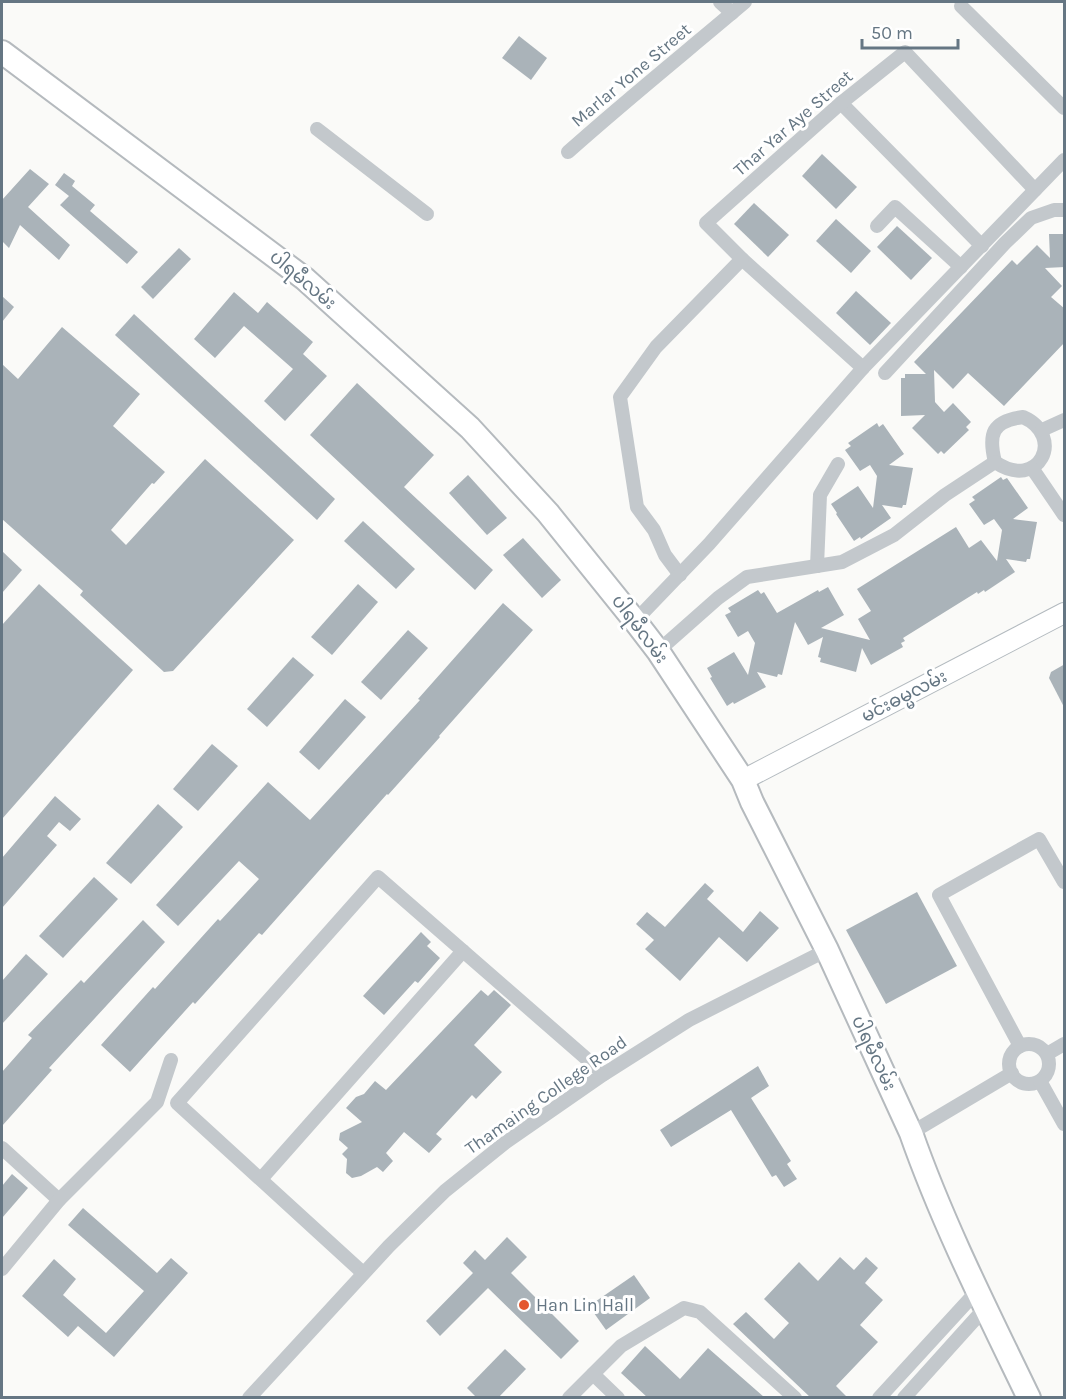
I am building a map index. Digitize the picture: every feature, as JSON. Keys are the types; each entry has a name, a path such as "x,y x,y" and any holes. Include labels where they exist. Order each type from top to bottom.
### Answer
{"main road":[{"name":"ပါရမီလမ်း","path":"2,52 313,286 470,428 548,513 658,651 743,780 826,950 911,1133 921,1162 982,1299 1029,1398"},
{"name":"မင်းဓမ္မလမ်း","path":"743,780 1065,613"}],"street":[{"path":"720,2 732,13"},
{"name":"Marlar Yone Street","path":"568,152 745,2"},
{"path":"961,6 1065,108"},
{"name":"Thar Yar Aye Street","path":"742,259 706,223 841,103 905,52 1035,190"},
{"path":"841,103 982,246"},
{"path":"317,129 427,214"},
{"path":"635,621 680,575 863,368 1065,160"},
{"path":"877,226 895,207 961,267"},
{"path":"885,373 1031,218 1054,210 1065,210"},
{"path":"680,575 665,555 654,530 637,507 620,397 656,347 742,259 863,368"},
{"path":"1023,417 1034,422 1042,430 1045,446 1041,459 1032,468 1020,473 1006,470 994,462 991,444 996,428 1008,419 1023,417"},
{"path":"1042,430 1065,420"},
{"path":"658,651 718,598 747,577 842,562 894,535 945,495 994,462"},
{"path":"817,566 820,495 838,464"},
{"path":"1032,468 1065,515"},
{"path":"1020,1046 939,895 1039,839 1065,882"},
{"path":"363,1273 177,1102 378,878 604,1074"},
{"name":"Thamaing College Road","path":"249,1398 363,1273 445,1191 506,1142 604,1074 690,1020 826,950"},
{"path":"261,1179 463,951"},
{"path":"1032,1044 1047,1054 1049,1066 1047,1073 1040,1081 1025,1084 1012,1073 1009,1063 1010,1056 1020,1046 1032,1044"},
{"path":"1047,1054 1065,1044"},
{"path":"2,1269 59,1200 157,1101 171,1060"},
{"path":"911,1133 1012,1073"},
{"path":"1040,1081 1065,1124"},
{"path":"2,1148 59,1200"},
{"path":"879,1398 908,1366 982,1299"},
{"path":"904,1398 982,1299"},
{"path":"569,1398 621,1347 684,1308 700,1312 795,1398"},
{"path":"908,1366 921,1378"},
{"path":"593,1374 618,1398"}],"building":[{"path":"519,36 547,58 531,80 502,58"},
{"path":"822,154 857,187 836,209 802,176"},
{"path":"30,169 49,184 28,207 70,245 59,260 20,225 9,248 2,241 2,200"},
{"path":"64,173 75,181 72,186 95,205 90,211 138,252 127,264 60,205 69,196 55,185"},
{"path":"754,203 789,235 768,257 734,224"},
{"path":"836,219 871,251 851,273 816,241"},
{"path":"897,226 932,258 911,280 877,247"},
{"path":"1049,234 1065,234 1065,267 1045,268 1062,286 1051,297 1065,309 1065,342 1004,406 968,373 953,389 934,370 935,402 944,412 953,403 971,422 966,427 969,430 944,454 941,451 938,454 912,428 925,415 901,416 901,378 905,378 905,374 926,374 914,362 1012,260 1017,265 1037,245 1050,258"},
{"path":"179,248 191,259 153,299 141,287"},
{"path":"856,291 891,323 870,345 836,313"},
{"path":"234,292 258,313 267,302 313,342 303,354 327,376 285,421 264,401 293,369 244,326 215,358 194,339"},
{"path":"2,296 14,307 2,322"},
{"path":"134,314 335,499 317,520 115,335"},
{"path":"62,327 140,394 113,426 165,472 154,484 152,483 111,530 126,545 205,459 294,540 173,671 164,672 80,595 83,591 2,519 2,364 18,379"},
{"path":"357,383 434,455 404,487 493,570 475,590 310,435"},
{"path":"877,423 879,427 883,424 904,454 889,465 913,468 906,505 902,508 882,505 891,518 861,539 860,537 854,541 831,504 858,486 873,508 877,476 870,465 860,471 845,450 851,446 848,443"},
{"path":"468,475 507,518 487,535 449,493"},
{"path":"1001,477 1003,480 1007,478 1028,508 1013,519 1037,522 1030,559 1026,562 1006,559 1015,572 985,592 984,590 978,594 977,592 903,638 905,641 901,643 903,647 871,665 862,648 856,672 820,662 821,658 818,657 823,637 808,645 795,622 782,675 778,674 777,677 757,672 766,687 727,706 710,678 712,677 707,668 734,652 748,675 755,643 748,631 738,637 725,615 731,612 728,608 758,590 761,594 764,592 777,613 818,590 819,592 828,587 844,615 821,628 870,640 858,619 871,611 857,589 956,527 969,548 981,540 997,561 1002,530 994,519 984,525 969,504 975,500 972,497"},
{"path":"363,521 415,569 396,589 344,541"},
{"path":"523,538 561,580 542,598 503,555"},
{"path":"2,551 22,570 2,593"},
{"path":"39,584 133,670 2,819 2,625"},
{"path":"358,584 378,602 332,655 311,637"},
{"path":"503,603 533,630 262,935 259,933 130,1072 101,1045 153,987 155,989 218,919 220,921 259,879 239,861 178,926 156,905 268,782 310,820 420,700 418,699"},
{"path":"408,630 428,648 381,700 361,682"},
{"path":"293,657 314,675 267,727 247,709"},
{"path":"1065,664 1065,709 1049,678 1051,672"},
{"path":"345,699 366,717 319,770 299,752"},
{"path":"212,744 238,766 198,811 173,789"},
{"path":"55,796 81,819 70,831 59,822 47,836 57,845 2,908 2,858"},
{"path":"158,804 183,827 131,884 106,863"},
{"path":"94,877 118,899 63,958 39,936"},
{"path":"705,883 714,891 707,899 743,932 760,911 779,928 747,962 719,937 680,981 645,949 654,940 636,924 647,912 665,927"},
{"path":"917,892 957,966 886,1004 846,930"},
{"path":"143,920 165,942 49,1068 52,1070 2,1126 2,1072 32,1038 28,1035 81,980 84,983"},
{"path":"421,932 431,942 427,946 440,958 418,983 415,981 384,1015 363,996"},
{"path":"26,954 48,974 2,1024 2,981"},
{"path":"481,990 488,996 494,990 511,1005 474,1045 502,1072 476,1099 472,1095 436,1134 442,1139 429,1153 404,1132 386,1153 393,1161 383,1172 377,1167 352,1178 346,1173 347,1159 342,1154 348,1148 339,1140 340,1133 362,1122 346,1108 356,1097 364,1094 375,1081 386,1090"},
{"path":"758,1066 769,1086 751,1098 791,1161 787,1164 797,1179 784,1187 776,1175 772,1177 731,1110 671,1147 660,1130"},
{"path":"12,1174 28,1188 2,1218 2,1186"},
{"path":"83,1208 157,1273 171,1258 188,1273 114,1357 78,1326 68,1337 22,1296 54,1259 76,1279 63,1295 106,1333 144,1291 68,1225"},
{"name":"Han Lin Hall","path":"507,1237 527,1257 511,1273 579,1341 561,1359 488,1288 440,1336 426,1321 473,1273 463,1263 475,1250 485,1260"},
{"path":"840,1257 854,1270 866,1257 878,1268 865,1283 883,1300 860,1325 878,1342 836,1386 848,1398 811,1398 733,1324 746,1312 774,1339 789,1323 764,1299 799,1262 818,1281"},
{"path":"634,1275 650,1298 606,1330 589,1306"},
{"path":"645,1346 680,1379 708,1348 765,1398 648,1398 621,1373"},
{"path":"505,1349 526,1369 498,1398 477,1398 467,1388"}],"place":[{"name":"Han Lin Hall","path":"524,1305"}]}
